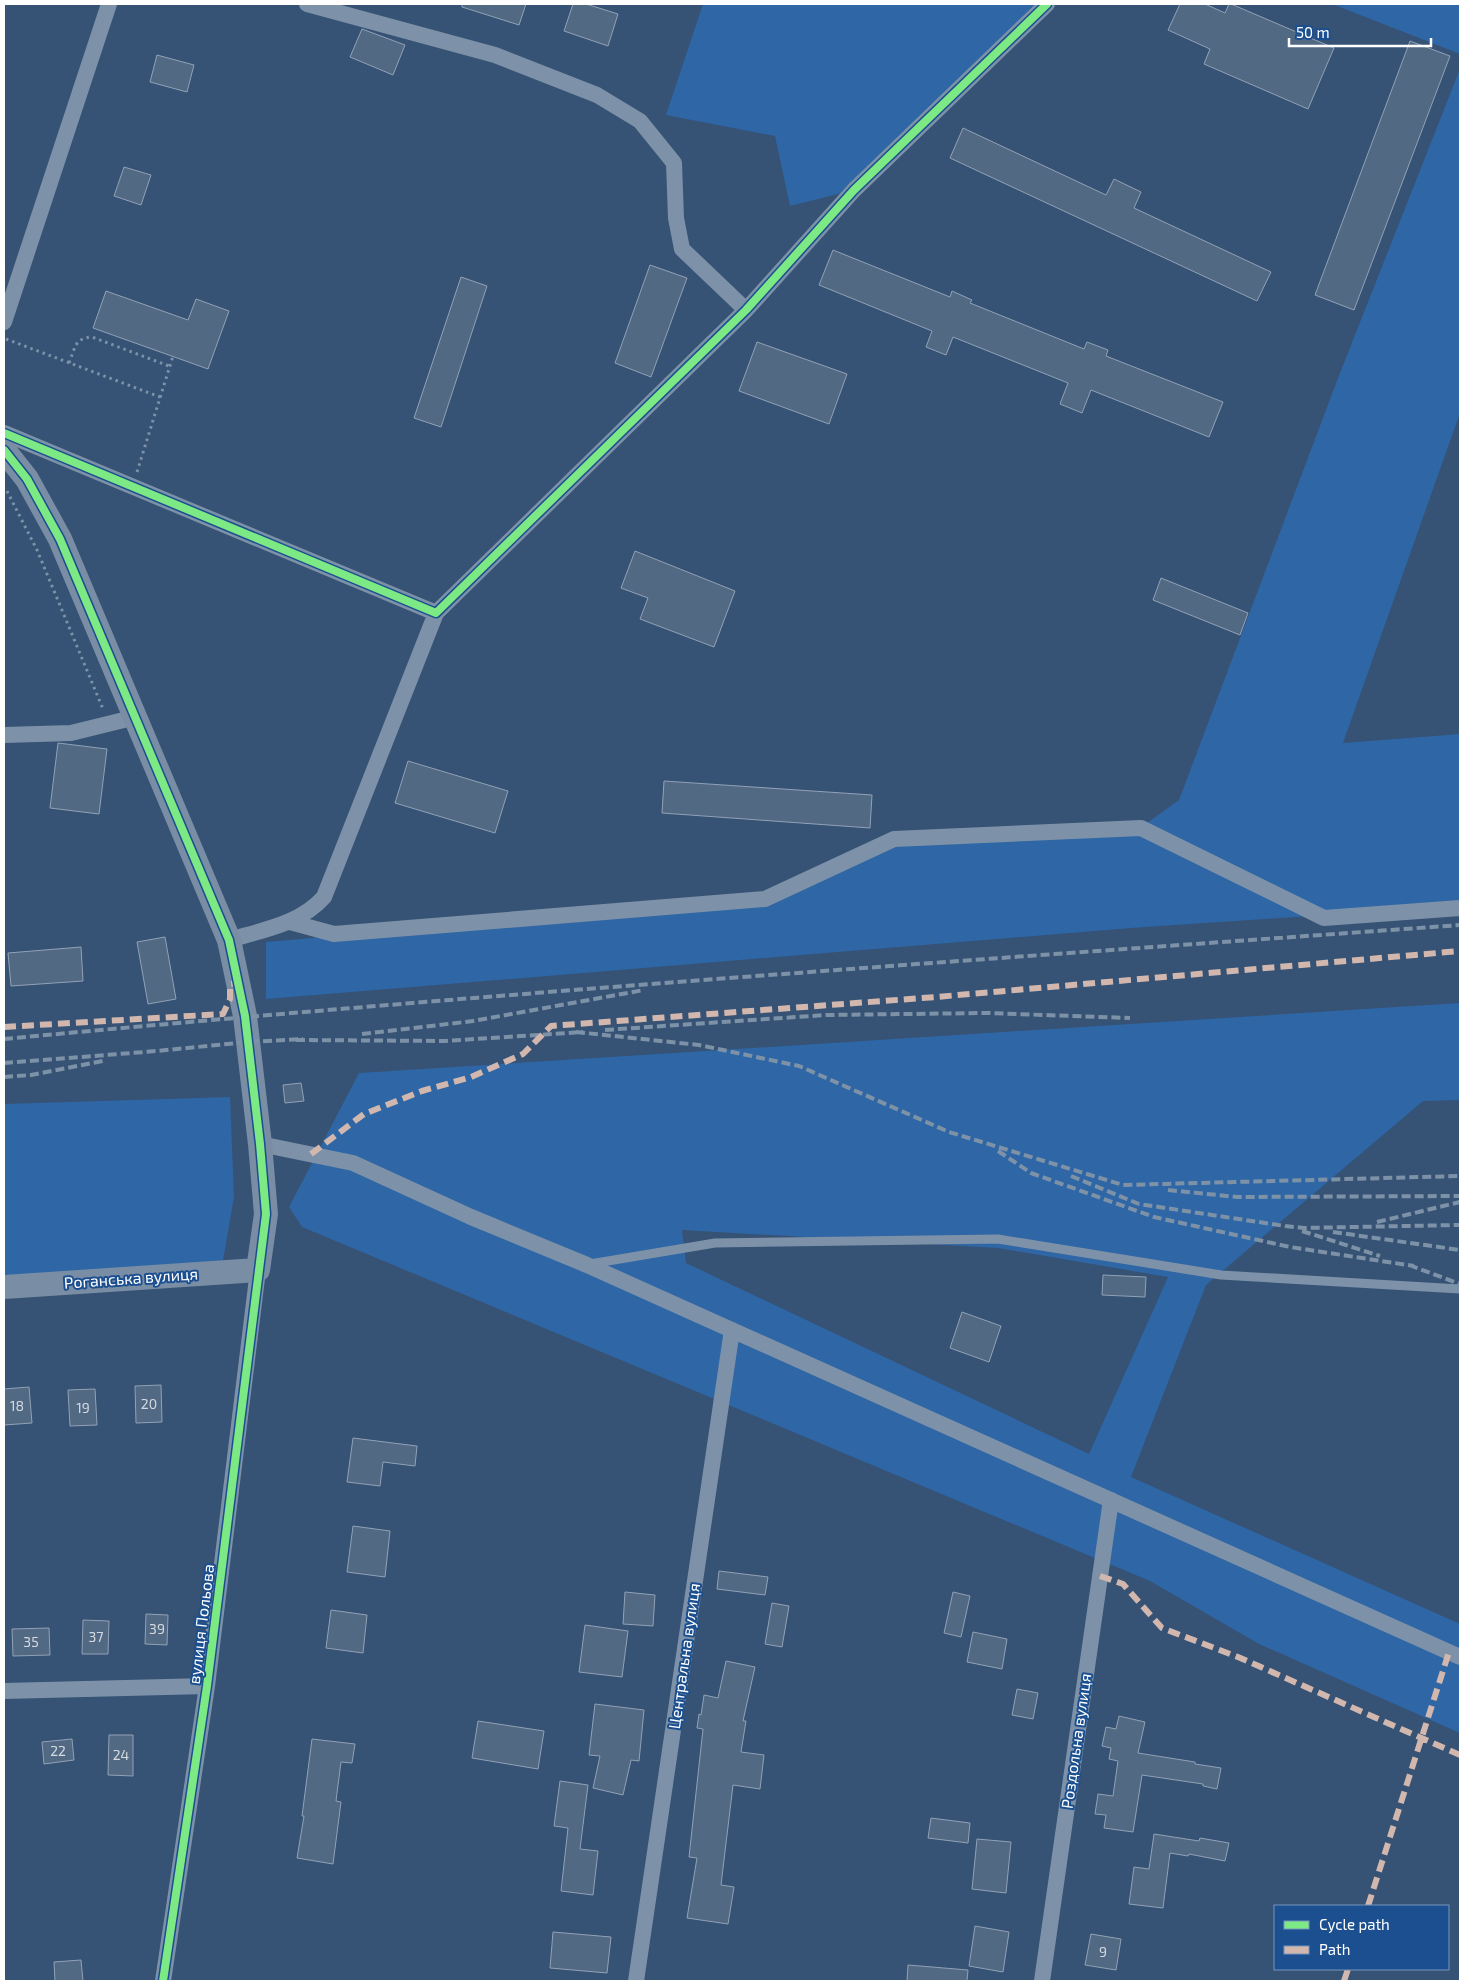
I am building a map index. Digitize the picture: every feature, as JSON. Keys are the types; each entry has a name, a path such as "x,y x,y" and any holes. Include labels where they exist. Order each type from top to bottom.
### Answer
{"street":[{"path":"4,322 109,4"},
{"path":"307,4 495,54 597,95 640,121 674,163 676,218 682,249 746,310"},
{"path":"229,940 290,922 315,907 324,897 436,613 746,310 854,190 1047,4"},
{"path":"4,433 436,613"},
{"path":"4,450 27,479 60,539 229,940 245,1016 260,1144 266,1214 258,1270"},
{"path":"4,735 71,733 136,717"},
{"path":"290,922 334,934 766,899 894,839 1140,828 1324,918 1460,908"},
{"path":"260,1144 353,1163 471,1217 587,1264 1460,1657"},
{"name":"Роганська вулиця","path":"4,1287 258,1270"},
{"name":"вулиця Польова","path":"163,1981 207,1686 258,1270"},
{"name":"Центральна вулиця","path":"636,1981 732,1330"},
{"name":"Роздольна вулиця","path":"1042,1981 1111,1500"},
{"path":"4,1691 207,1686"}],"lane":[{"path":"587,1264 715,1244 998,1239 1221,1275 1460,1289"}],"path":[{"path":"69,363 78,341 83,338 92,337 169,366"},
{"path":"4,338 160,397"},
{"path":"132,487 173,356"},
{"path":"4,486 37,550 109,724"}],"shaded area":[{"path":"703,4 1047,4 854,190 790,206 775,136 666,115"},
{"path":"1332,4 1460,4 1460,54"},
{"path":"1460,69 1460,413 1343,743 1460,734 1460,906 1131,928 266,999 266,942 765,899 894,839 1140,828 1179,800 1338,378"},
{"path":"1460,1003 1460,1100 1423,1101 1206,1285 1131,1477 1460,1624 1460,1733 1259,1644 1150,1581 302,1227 289,1207 359,1073","holes":["682,1230 998,1248 1168,1277 1089,1454 686,1263"]},
{"path":"230,1097 234,1197 221,1272 4,1287 4,1104"}],"building":[{"path":"462,4 526,4 519,25 462,7"},
{"path":"573,4 586,4 618,14 608,46 564,31"},
{"path":"1180,4 1205,4 1225,13 1229,4 1231,4 1334,48 1308,109 1204,64 1210,49 1168,30"},
{"path":"362,29 405,45 393,75 350,57"},
{"path":"1410,41 1450,56 1354,310 1315,295"},
{"path":"157,55 194,65 187,92 150,82"},
{"path":"963,128 1106,195 1114,179 1141,192 1134,208 1271,272 1257,301 950,158"},
{"path":"124,167 151,175 141,205 114,196"},
{"path":"833,250 950,297 952,291 972,300 970,303 1084,349 1087,342 1108,350 1106,356 1223,402 1209,437 1091,390 1082,413 1060,404 1068,383 953,337 946,355 926,347 932,331 819,285"},
{"path":"650,265 687,278 651,377 615,363"},
{"path":"461,277 487,286 441,427 414,418"},
{"path":"106,291 188,320 196,299 229,311 208,369 93,328"},
{"path":"757,342 847,374 829,424 739,391"},
{"path":"635,551 735,591 714,647 640,619 648,598 621,588"},
{"path":"1161,578 1248,613 1240,635 1153,600"},
{"path":"58,743 107,749 99,814 50,808"},
{"path":"408,761 508,791 495,833 395,803"},
{"path":"664,781 872,795 870,828 662,813"},
{"path":"165,937 176,999 148,1004 137,942"},
{"path":"81,947 83,981 11,986 8,953"},
{"path":"301,1083 304,1101 285,1103 283,1085"},
{"path":"1103,1275 1146,1277 1145,1297 1102,1295"},
{"path":"962,1312 1001,1326 989,1362 950,1348"},
{"path":"161,1385 162,1422 136,1423 135,1386"},
{"path":"29,1387 32,1423 4,1425 4,1389"},
{"path":"95,1389 97,1425 70,1426 68,1390"},
{"path":"353,1438 417,1446 415,1466 383,1462 380,1486 347,1482"},
{"path":"353,1526 390,1531 385,1577 347,1572"},
{"path":"719,1571 768,1577 765,1595 717,1589"},
{"path":"625,1592 655,1595 653,1626 623,1624"},
{"path":"953,1592 970,1596 961,1637 944,1633"},
{"path":"772,1603 789,1606 782,1647 765,1644"},
{"path":"331,1610 367,1615 363,1653 326,1648"},
{"path":"146,1614 168,1615 167,1645 145,1644"},
{"path":"83,1620 109,1621 108,1654 82,1654"},
{"path":"585,1625 628,1631 622,1677 579,1672"},
{"path":"49,1628 50,1655 13,1656 12,1629"},
{"path":"973,1632 1007,1639 1002,1669 967,1662"},
{"path":"726,1661 755,1667 743,1721 746,1721 741,1752 764,1755 760,1789 733,1785 721,1885 734,1887 728,1924 687,1918 697,1858 689,1857 703,1729 697,1728 699,1714 701,1715 704,1695 718,1698"},
{"path":"1017,1689 1038,1693 1033,1719 1012,1715"},
{"path":"595,1704 644,1710 639,1761 631,1760 623,1795 593,1788 600,1756 589,1755"},
{"path":"1119,1716 1145,1722 1138,1753 1221,1768 1217,1789 1203,1786 1203,1784 1142,1775 1133,1832 1104,1828 1106,1815 1095,1814 1098,1794 1113,1796 1118,1761 1109,1759 1111,1748 1102,1746 1106,1727 1116,1729"},
{"path":"478,1721 544,1731 538,1769 472,1758"},
{"path":"109,1735 133,1735 133,1776 108,1775"},
{"path":"72,1739 74,1760 44,1764 42,1742"},
{"path":"312,1739 355,1744 352,1763 341,1762 336,1801 341,1802 333,1864 297,1858 304,1816 302,1816"},
{"path":"560,1781 588,1785 580,1849 598,1851 593,1895 561,1891 568,1828 554,1826"},
{"path":"931,1818 970,1823 968,1843 928,1838"},
{"path":"1154,1834 1199,1841 1200,1838 1229,1843 1225,1861 1189,1854 1188,1856 1170,1853 1163,1908 1129,1904 1134,1867 1149,1869"},
{"path":"977,1839 1011,1842 1006,1893 972,1889"},
{"path":"975,1926 1009,1932 1003,1972 969,1966"},
{"path":"553,1932 611,1937 607,1973 550,1968"},
{"path":"1091,1934 1121,1939 1116,1970 1085,1965"},
{"path":"81,1960 83,1981 55,1981 54,1962"},
{"path":"908,1965 968,1970 967,1981 907,1981"}],"railway":[{"path":"4,1039 550,992 1460,925"},
{"path":"362,1034 473,1021 644,990"},
{"path":"605,1030 826,1015 987,1013 1130,1018"},
{"path":"576,1032 699,1045 799,1066 949,1132 1123,1185 1460,1176"},
{"path":"296,1040 445,1041 583,1032"},
{"path":"4,1063 303,1039"},
{"path":"4,1077 31,1075 103,1061"},
{"path":"998,1151 1031,1173 1154,1217 1290,1247 1414,1266"},
{"path":"1071,1176 1139,1204 1285,1226 1304,1228 1460,1225"},
{"path":"1168,1190 1237,1197 1460,1196"},
{"path":"1377,1222 1460,1202"},
{"path":"1302,1231 1380,1256"},
{"path":"1333,1232 1460,1250"},
{"path":"1409,1265 1460,1284"}],"marked path":[{"path":"311,1154 364,1114 422,1091 471,1077 523,1054 551,1026 936,997 1460,951"},
{"path":"4,1027 223,1014 230,999 230,984 238,983"},
{"path":"1100,1576 1123,1584 1162,1628 1238,1657 1460,1755"},
{"path":"1368,1905 1449,1652"},
{"path":"1344,1981 1348,1970"}],"cycle path":[{"path":"4,433 436,613 746,310 854,190 1047,4"},
{"path":"4,450 27,479 60,539 229,940 245,1016 260,1144 266,1214 207,1686 163,1981"}]}
